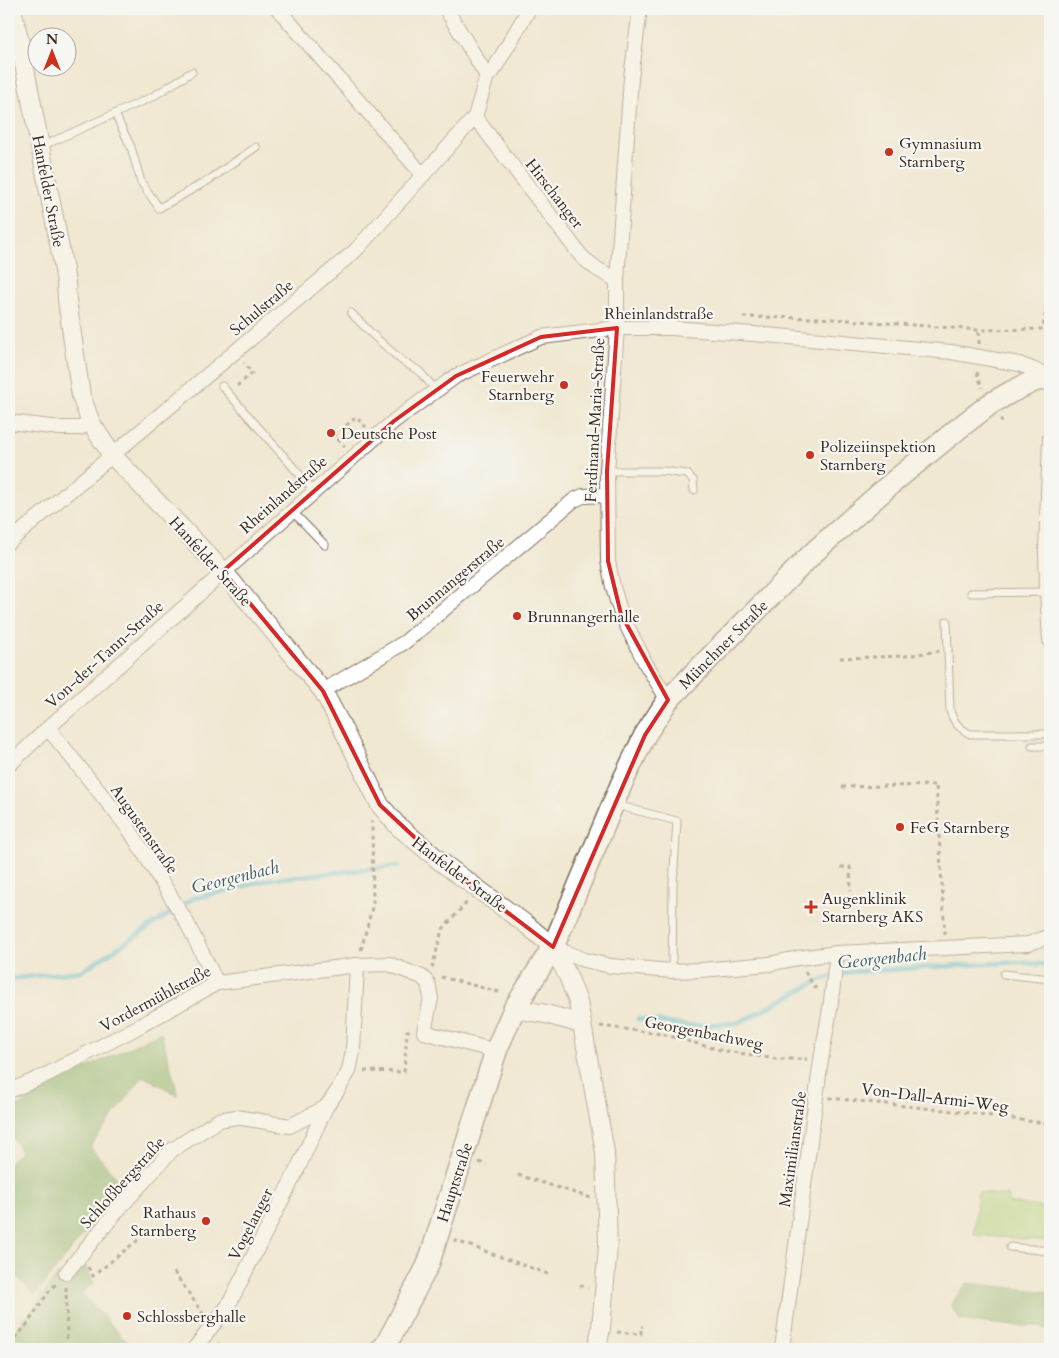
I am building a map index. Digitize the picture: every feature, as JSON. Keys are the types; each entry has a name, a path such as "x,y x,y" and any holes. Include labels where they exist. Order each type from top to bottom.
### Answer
{"main road":[{"name":"Münchner Straße","path":"517,1003 553,946 613,804 645,736 668,700 813,553 892,483 990,404 1011,392 1050,376"},
{"name":"Hauptstraße","path":"387,1348 428,1265 496,1052 517,1003"}],"street":[{"name":"Hanfelder Straße","path":"12,9 63,264 81,396 91,423 112,455 223,571 323,691 380,805 398,826 441,862 553,946 568,976 578,1002 605,1152 608,1246 597,1349"},
{"path":"278,9 423,175"},
{"path":"446,9 487,76"},
{"name":"Schulstraße","path":"9,542 354,251 475,117 487,76 493,71 529,9"},
{"name":"Ferdinand-Maria-Straße","path":"640,9 631,78 617,280 617,328 607,470 608,561 612,588 621,614 646,664 668,700"},
{"name":"Hirschanger","path":"475,117 582,258 597,270 617,280"},
{"name":"Rheinlandstraße","path":"223,571 394,420 456,376 541,337 617,328 672,328 768,334 978,356 1019,364 1050,376"},
{"path":"9,422 60,428 80,428 91,423"},
{"path":"1050,438 1047,592 1050,640"},
{"name":"Brunnangerstraße","path":"323,691 405,642 574,500 584,496 607,495"},
{"name":"Von-der-Tann-Straße","path":"9,765 223,571"},
{"name":"Augustenstraße","path":"48,728 129,829 186,921 217,983"},
{"path":"553,946 584,960 611,966 701,970 769,964 798,958 837,960 946,948 1028,944 1050,936"},
{"name":"Maximilianstraße","path":"782,1349 821,1060 837,960"},
{"name":"Vordermühlstraße","path":"9,1091 42,1077 138,1028 217,983 357,965 389,964 429,979"},
{"name":"Schloßbergstraße","path":"61,1278 117,1211 172,1150 219,1120 236,1117 290,1126 326,1107 348,1071 353,1050 357,965"},
{"path":"429,979 431,998 424,1032 496,1052"},
{"path":"517,1003 546,1014 582,1024"},
{"name":"Vogelanger","path":"194,1349 228,1306 297,1170 326,1107"}],"lane":[{"path":"40,148 152,97 192,72"},
{"path":"115,114 131,147 141,182 159,208 209,180 256,148"},
{"path":"351,313 401,360 419,371 436,390"},
{"path":"222,386 314,491"},
{"path":"607,470 663,471 686,474 693,480 694,490"},
{"path":"292,511 325,545"},
{"path":"971,593 1047,592"},
{"path":"947,621 950,711 959,728 970,734 1050,734"},
{"path":"1032,746 1050,746"},
{"path":"613,804 677,821 673,884 672,970"},
{"path":"1004,974 1050,979"},
{"path":"1010,1247 1050,1251"}],"path":[{"path":"736,316 820,318 979,330 1043,329 1050,280"},
{"path":"979,330 976,367 983,390 1004,425"},
{"path":"228,393 252,372 247,368"},
{"path":"341,443 333,434 356,417"},
{"path":"840,658 905,656 947,650"},
{"path":"842,786 936,785 946,948"},
{"path":"357,965 373,904 371,818 380,805"},
{"path":"841,867 850,867 851,891"},
{"path":"479,889 442,930 429,979 517,1003"},
{"path":"807,977 818,992"},
{"name":"Georgenbachweg","path":"582,1024 662,1034 720,1050 776,1059 821,1060"},
{"path":"348,1071 404,1072 407,1031 424,1032"},
{"name":"Von-Dall-Armi-Weg","path":"816,1097 963,1112 1050,1124"},
{"path":"518,1175 607,1202"},
{"path":"437,1234 548,1274"},
{"path":"9,1344 26,1326 50,1290 61,1278 86,1263 93,1276 138,1240"},
{"path":"174,1272 212,1327 221,1349"},
{"path":"61,1278 67,1346"},
{"path":"600,1330 641,1334 642,1327"},
{"path":"63,1349 67,1346"},
{"path":"67,1346 72,1349"},
{"path":"99,1349 121,1347 132,1349"}],"highlighted area":[{"path":"617,328 607,471 608,561 621,614 668,700 645,735 553,947 441,862 380,805 323,691 223,571 394,421 456,376 541,337"}],"green space":[{"path":"161,1032 178,1095 143,1076 90,1147 123,1185 35,1295 9,1269 9,1162 21,1152 9,1129 9,1112 58,1082"},
{"path":"978,1192 1009,1196 1008,1203 1050,1208 1050,1241 974,1235"},
{"path":"82,1260 94,1283 81,1293 126,1341 142,1349 9,1349 9,1339 58,1275 64,1280"},
{"path":"967,1283 1050,1292 1050,1330 1035,1326 1013,1326 960,1320 951,1306"}],"waterway":[{"name":"Georgenbach","path":"9,979 82,971 192,899 272,879 398,866"},
{"name":"Georgenbach","path":"638,1019 688,1026 737,1023 822,979 850,972 1018,962 1050,965"}],"place":[{"name":"Gymnasium Starnberg","path":"889,152"},
{"name":"Feuerwehr Starnberg","path":"564,385"},
{"name":"Deutsche Post","path":"331,433"},
{"name":"Polizeiinspektion Starnberg","path":"810,455"},
{"name":"Brunnangerhalle","path":"517,616"},
{"name":"FeG Starnberg","path":"900,827"},
{"name":"Augenklinik Starnberg AKS","path":"811,907"},
{"name":"Rathaus Starnberg","path":"206,1221"},
{"name":"Schlossberghalle","path":"127,1316"}]}
